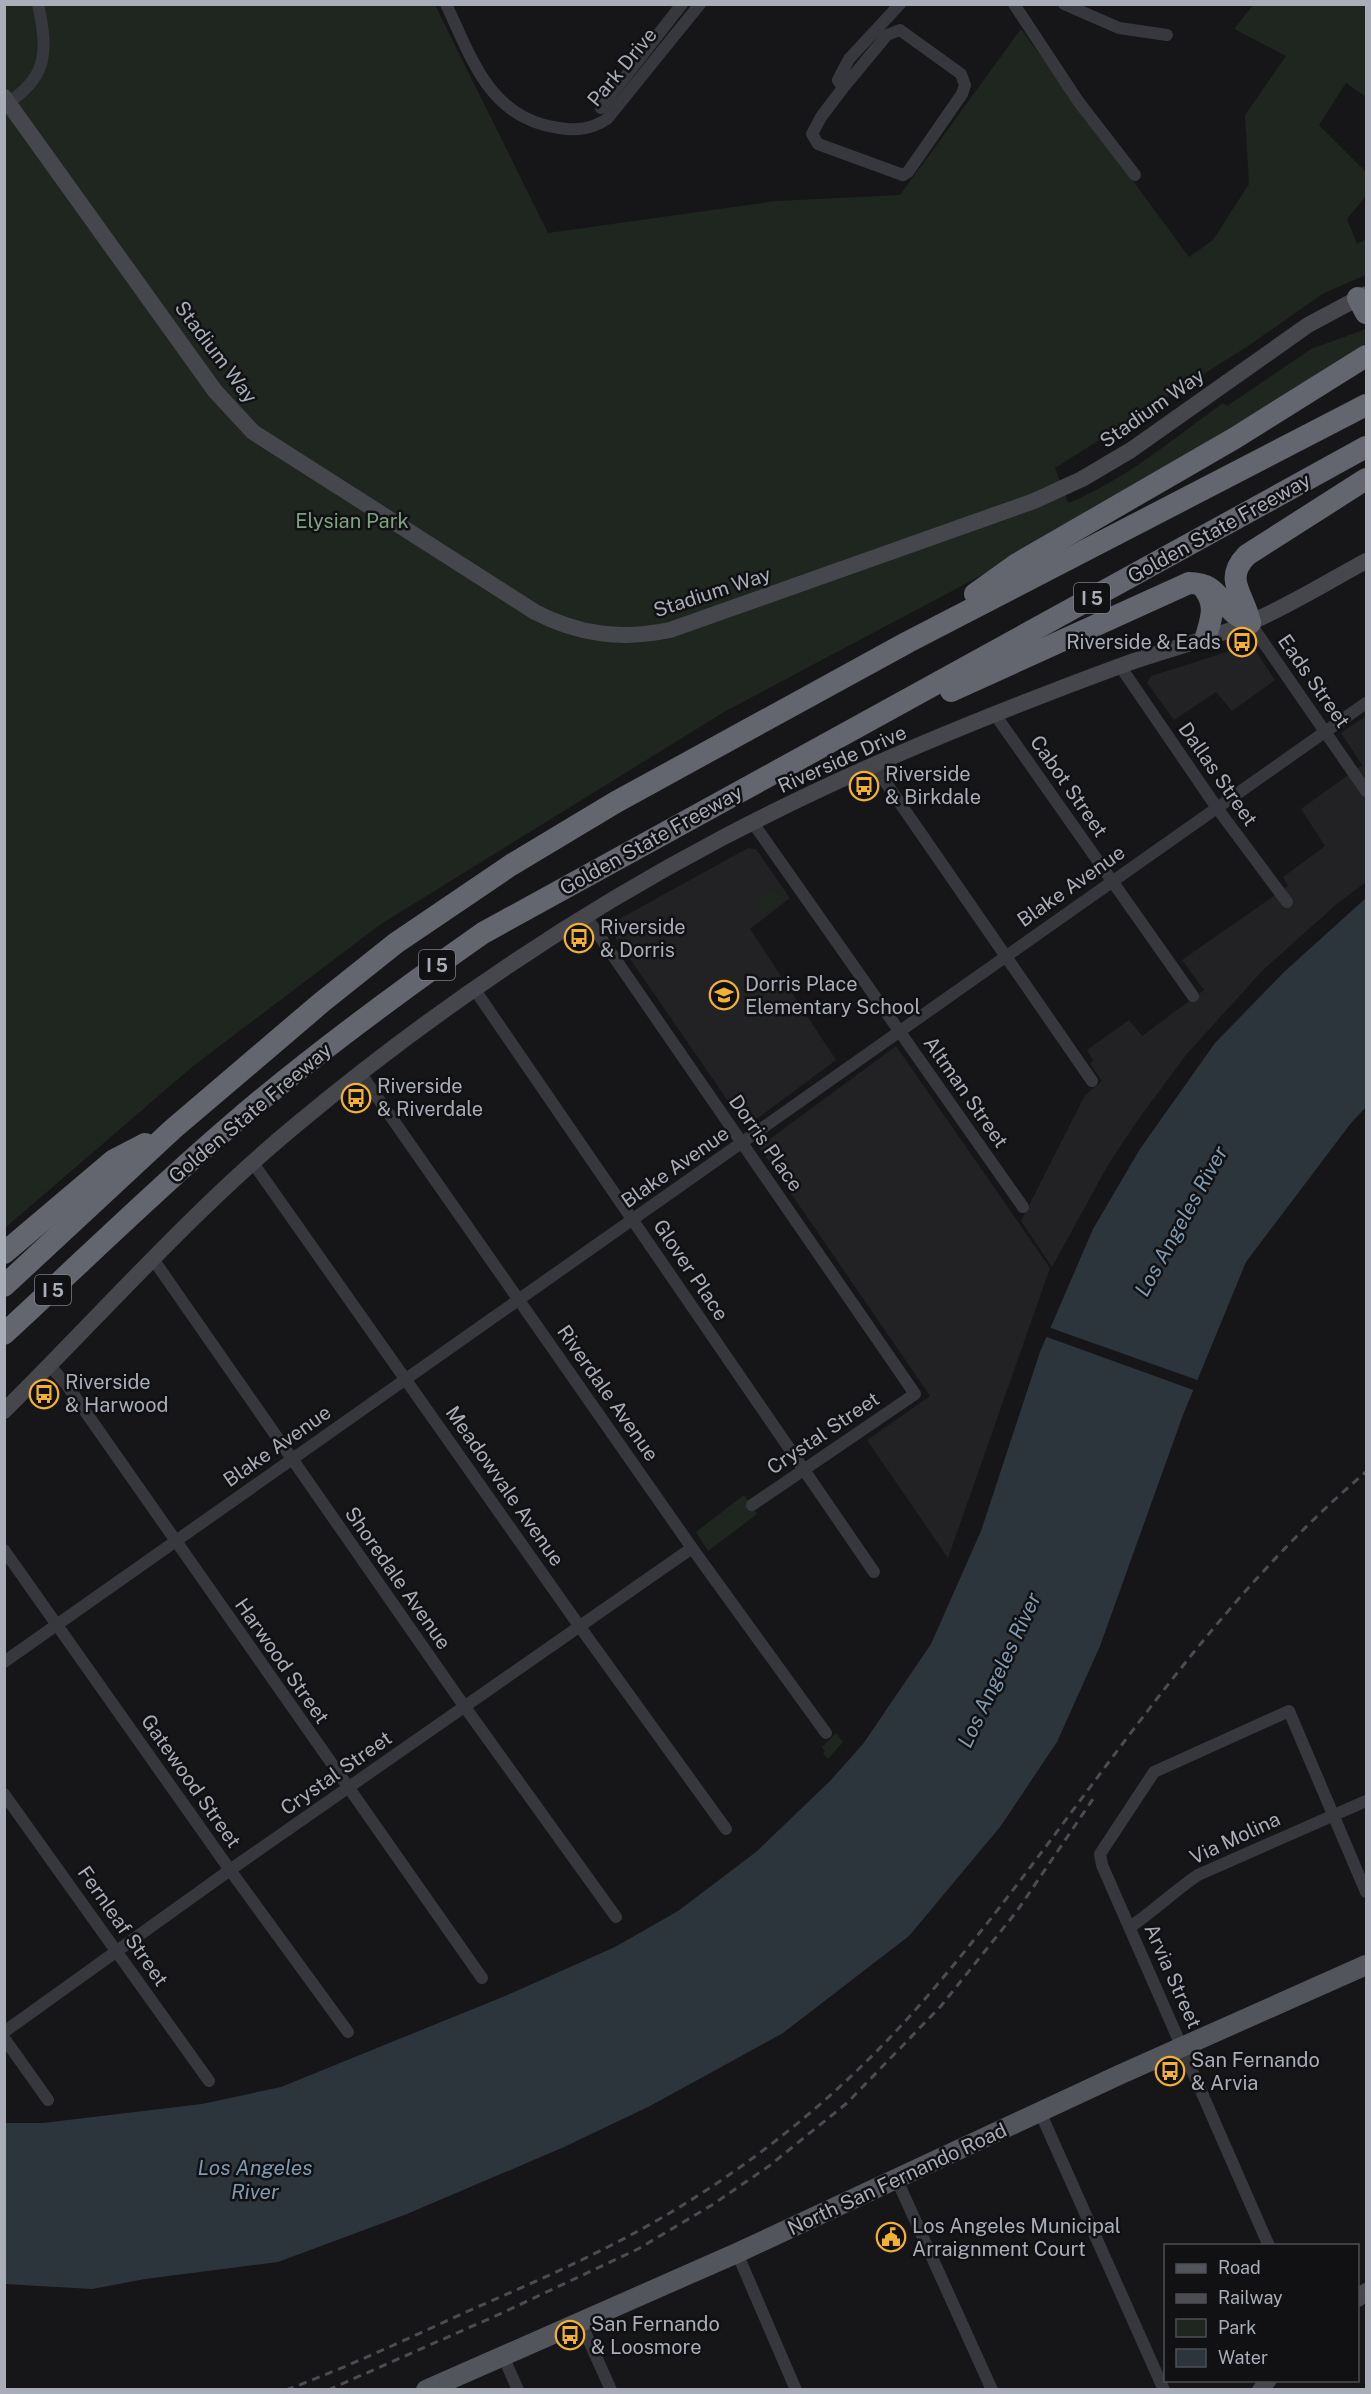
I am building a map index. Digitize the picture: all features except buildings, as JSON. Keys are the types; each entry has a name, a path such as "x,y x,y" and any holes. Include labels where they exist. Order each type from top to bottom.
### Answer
{"highway":[{"path":"908,642 1017,564 1235,438 1366,356"},
{"path":"1266,456 1327,413 1366,390"},
{"name":"Golden State Freeway","path":"4,1286 173,1129 387,950 511,865 616,802 908,642 1366,405"},
{"name":"Golden State Freeway","path":"4,1334 227,1129 391,998 483,933 1366,447"},
{"path":"1250,622 1247,606 1236,588 1235,577 1239,563 1247,555 1366,479"},
{"path":"817,748 871,728 1180,585 1199,583 1217,591 1233,613 1250,622"},
{"path":"1199,583 1212,602 1212,618 1206,636"},
{"path":"4,1253 114,1160 173,1129"}],"main road":[{"name":"Stadium Way","path":"6,102 215,391 253,432 535,612 556,623 601,634 647,635 670,630 1058,490 1107,465 1324,315 1364,301"},
{"name":"Riverside Drive","path":"4,1411 153,1259 296,1125 531,948 585,915 753,823 875,766 1120,666 1250,622 1366,562"},
{"name":"North San Fernando Road","path":"426,2390 737,2253 1183,2046 1366,1965"}],"street":[{"path":"6,102 35,80 40,70 45,54 38,4"},
{"name":"Park Drive","path":"446,4 482,78 511,111 547,126 569,129 593,128 607,119 700,4"},
{"path":"601,108 682,4"},
{"path":"843,88 838,80 849,59 900,4"},
{"path":"1014,4 1078,101 1135,175"},
{"path":"1064,4 1119,28 1167,35"},
{"path":"900,30 961,74 965,85 962,94 908,172 903,175 818,144 812,134 821,117 843,88 887,35 900,30"},
{"name":"Eads Street","path":"1250,622 1366,791"},
{"name":"Dallas Street","path":"1120,666 1217,808 1287,902"},
{"name":"Blake Avenue","path":"4,1662 1366,703"},
{"name":"Cabot Street","path":"996,716 1193,996"},
{"path":"875,766 1092,1081"},
{"name":"Altman Street","path":"753,823 1023,1207"},
{"name":"Dorris Place","path":"585,915 915,1394"},
{"name":"Glover Place","path":"475,990 874,1572"},
{"name":"Riverdale Avenue","path":"361,1074 692,1548 826,1733"},
{"name":"Meadowvale Avenue","path":"253,1163 580,1628 726,1829"},
{"name":"Shoredale Avenue","path":"153,1259 291,1460 616,1917"},
{"name":"Harwood Street","path":"50,1366 66,1384 348,1790 482,1978"},
{"name":"Crystal Street","path":"752,1505 915,1394"},
{"name":"Crystal Street","path":"4,2032 230,1870 348,1790 692,1548"},
{"name":"Gatewood Street","path":"4,1550 230,1870 348,2032"},
{"name":"Arvia Street","path":"1268,2244 1100,1854 1154,1772 1289,1711 1334,1815"},
{"name":"Fernleaf Street","path":"4,1794 209,2081"},
{"name":"Via Molina","path":"1130,1927 1156,1910 1181,1886 1198,1875 1366,1801"},
{"path":"1334,1815 1366,1893"},
{"path":"4,2038 48,2100"},
{"path":"1040,2112 1164,2390"},
{"path":"897,2180 992,2390"},
{"path":"737,2253 796,2390"},
{"path":"581,2323 611,2390"},
{"path":"503,2356 518,2390"}],"shaded area":[{"path":"1246,646 1256,651 1275,680 1232,711 1216,692 1174,720 1147,683 1151,676"},
{"path":"1366,716 1366,882 1338,903 1262,971 1186,1055 1108,1165 1052,1267 1021,1221 1085,1095 1102,1081 1090,1064 1093,1060 1087,1050 1129,1020 1142,1036 1204,990 1182,960 1288,886 1283,877 1325,846 1301,809 1362,765 1341,733"},
{"name":"Dorris Place Elementary School","path":"748,848 756,849 790,898 750,929 836,1060 746,1127 610,930 612,923"},
{"path":"896,1046 1050,1268 948,1558 867,1440 930,1396 759,1147"}],"green space":[{"name":"Elysian Park","path":"5,5 435,5 548,233 777,201 900,195 1021,29 1189,257 1213,240 1249,184 1245,115 1286,56 1234,29 1253,5 1366,5 1366,97 1346,83 1319,125 1366,172 1366,196 1347,219 1357,244 1366,239 1366,275 1324,293 1248,346 1055,468 1068,503 1129,471 1223,403 1227,406 1311,349 1366,329 1366,339 1363,349 1031,549 724,712 381,924 192,1067 5,1228"},
{"path":"774,888 784,901 763,916 753,903"},
{"path":"744,1495 757,1514 708,1551 696,1532"},
{"path":"836,1733 843,1742 828,1759 822,1747"}],"water":[{"name":"Los Angeles River","path":"1366,898 1366,1107 1351,1123 1246,1262 1183,1415 1100,1646 1057,1742 1000,1827 909,1936 783,2033 650,2106 564,2147 407,2214 278,2262 145,2279 92,2289 5,2284 4,2123 43,2123 202,2104 281,2087 505,1996 615,1947 678,1911 756,1852 830,1781 863,1744 931,1644 981,1531 1040,1352 1093,1229 1140,1149 1215,1043 1284,972"}],"pier":[{"path":"1048,1327 1200,1381 1196,1391 1044,1336"}],"railway":[{"path":"286,2390 332,2372 610,2246 656,2221 730,2174 799,2122 864,2064 924,2000 979,1934 1188,1659 1244,1593 1303,1530 1366,1472"},
{"path":"328,2390 502,2313 638,2249 712,2205 769,2166 847,2103 941,2006 1017,1911 1093,1799"}],"place":[{"name":"Riverside & Eads","path":"1242,642"},
{"name":"Riverside & Birkdale","path":"864,786"},
{"name":"Riverside & Dorris","path":"579,938"},
{"name":"Dorris Place Elementary School","path":"724,995"},
{"name":"Riverside & Riverdale","path":"356,1098"},
{"name":"Riverside & Harwood","path":"44,1394"},
{"name":"San Fernando & Arvia","path":"1170,2071"},
{"name":"Los Angeles Municipal Arraignment Court","path":"891,2237"},
{"name":"San Fernando & Loosmore","path":"570,2335"}]}
